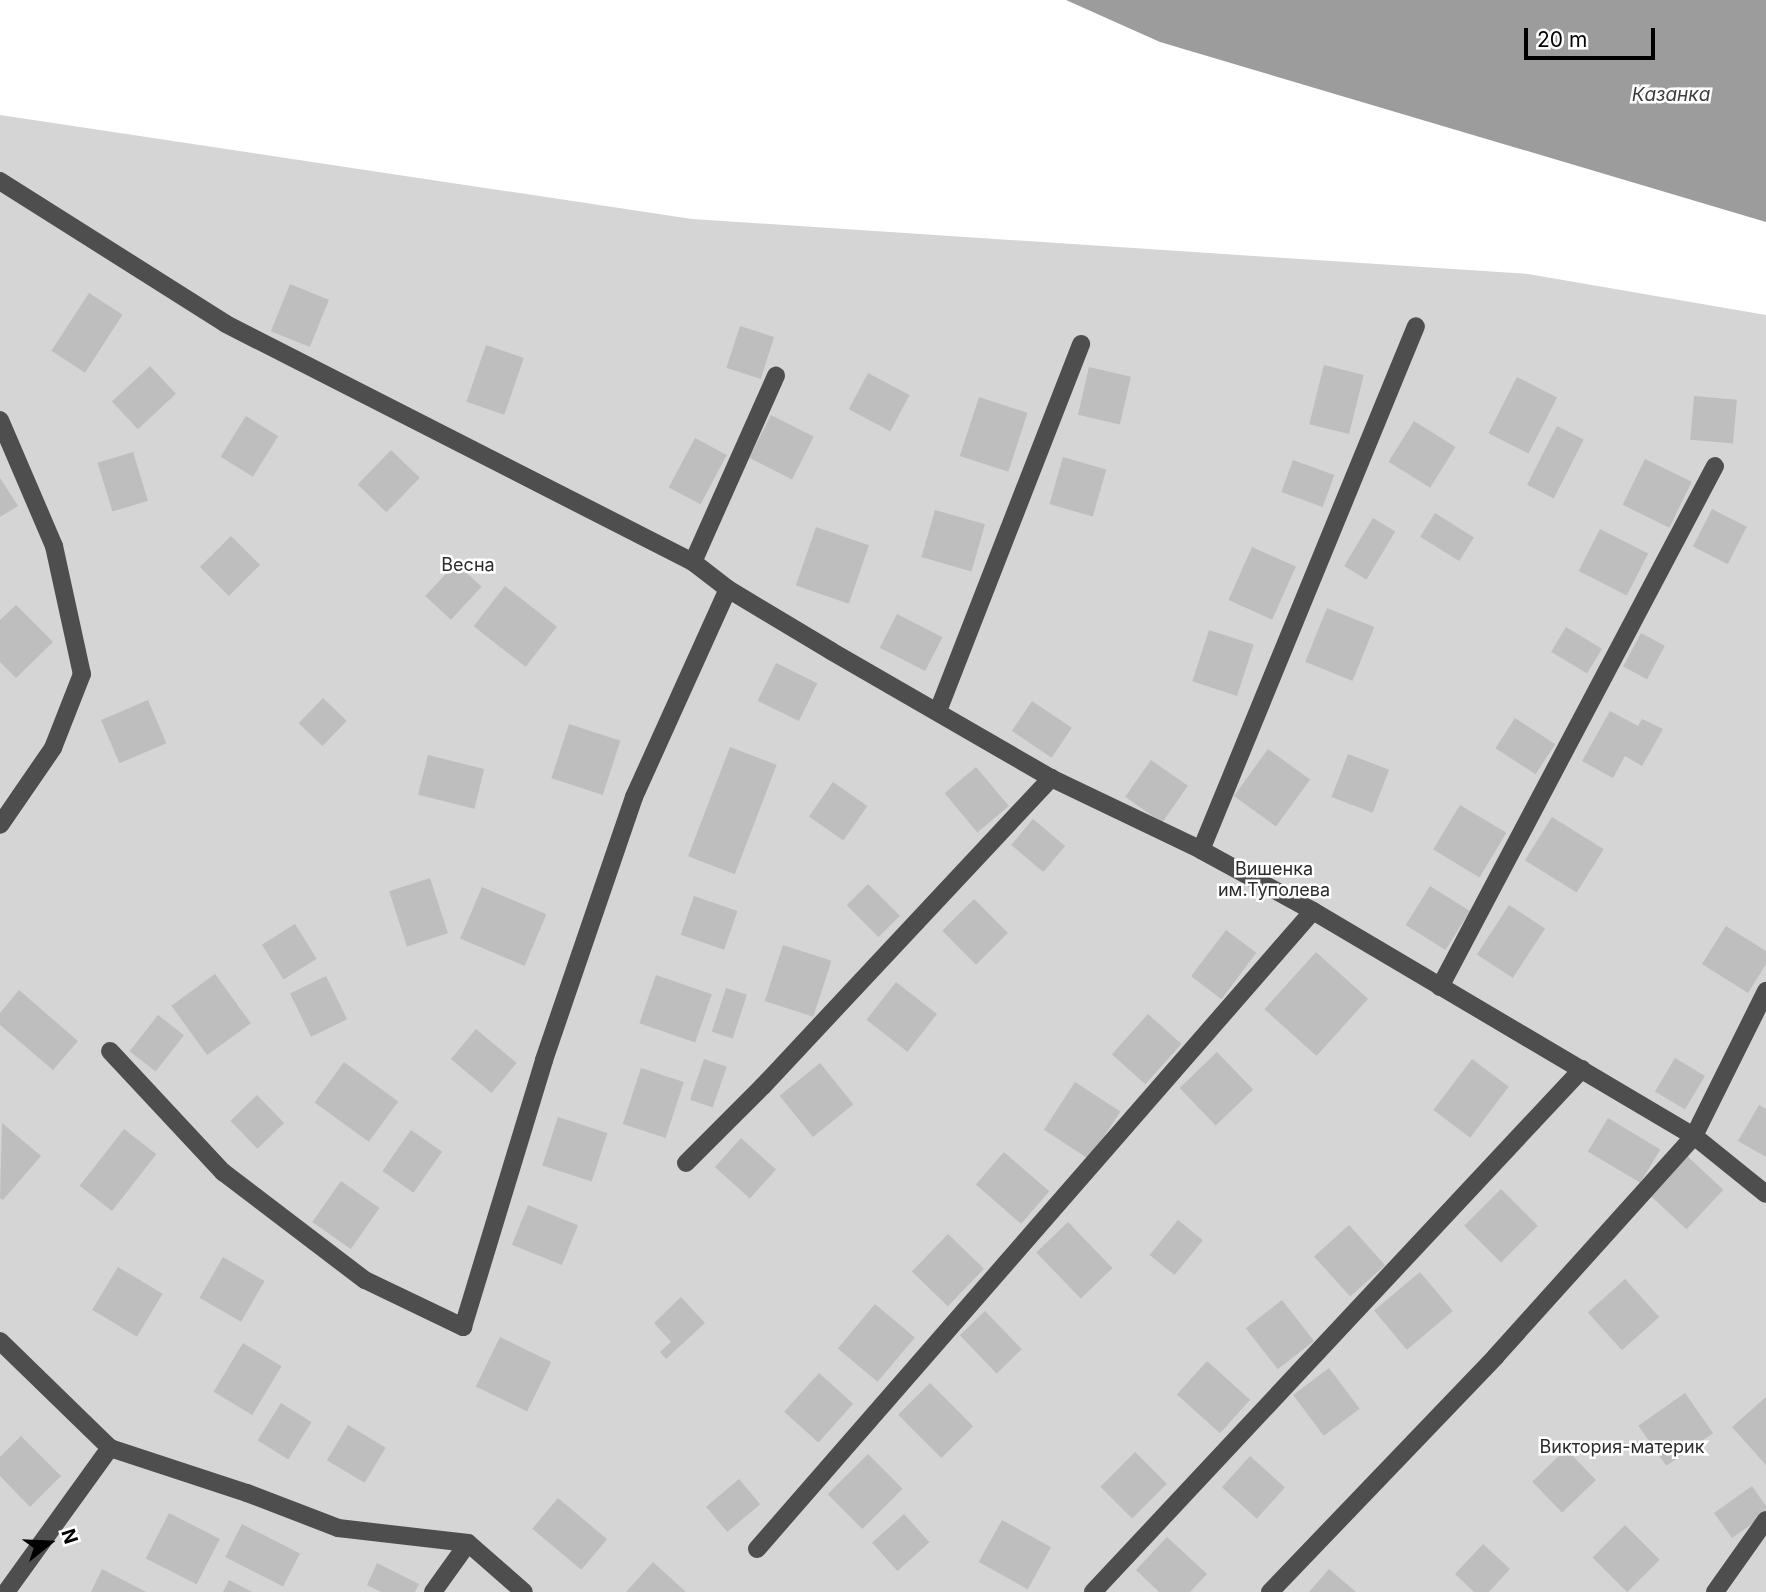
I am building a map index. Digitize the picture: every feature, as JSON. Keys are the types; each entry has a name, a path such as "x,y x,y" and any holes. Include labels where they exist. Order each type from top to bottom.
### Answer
{"lane":[{"path":"0,181 226,324 693,562 728,589 831,652 1051,778 1201,850 1313,911 1694,1136 1766,1195"},
{"path":"1201,850 1416,326"},
{"path":"938,711 1081,344"},
{"path":"693,562 776,376"},
{"path":"0,419 54,546 82,674 53,748 0,825"},
{"path":"1440,987 1715,466"},
{"path":"110,1051 223,1172 365,1280 463,1327 544,1060 634,797 728,589"},
{"path":"686,1163 763,1086 1051,778"},
{"path":"757,1549 1313,911"},
{"path":"1270,1592 1496,1356 1694,1136 1766,991"},
{"path":"1093,1592 1582,1069"},
{"path":"0,1341 110,1448 247,1493 338,1528 468,1543 524,1592"},
{"path":"6,1592 110,1448"},
{"path":"1715,1592 1766,1520"},
{"path":"433,1592 468,1543"}],"green space":[{"path":"0,115 692,219 1528,274 1766,315 1766,1592 0,1592"}],"water":[{"name":"Казанка","path":"1066,0 1766,0 1766,222 1160,42"}],"building":[{"path":"290,284 329,300 310,347 271,331"},
{"path":"89,293 123,315 85,373 51,351"},
{"path":"740,326 774,337 761,379 726,368"},
{"path":"486,345 524,358 504,415 466,402"},
{"path":"1324,365 1364,375 1349,434 1309,424"},
{"path":"150,366 176,394 138,429 112,401"},
{"path":"1089,367 1131,377 1120,424 1078,415"},
{"path":"868,373 909,395 890,431 849,409"},
{"path":"1517,377 1557,397 1528,454 1488,433"},
{"path":"1694,396 1737,400 1733,444 1690,440"},
{"path":"979,397 1028,413 1008,472 960,456"},
{"path":"771,415 814,437 792,480 749,458"},
{"path":"246,416 278,436 253,477 221,457"},
{"path":"1414,421 1456,447 1430,488 1389,462"},
{"path":"1557,426 1584,440 1554,498 1527,485"},
{"path":"695,438 727,455 700,504 669,487"},
{"path":"391,450 420,478 386,512 358,485"},
{"path":"133,452 148,501 113,512 98,463"},
{"path":"1063,457 1106,469 1093,517 1049,504"},
{"path":"1645,459 1692,482 1669,528 1623,505"},
{"path":"1293,460 1334,475 1323,507 1281,492"},
{"path":"0,478 18,506 0,517"},
{"path":"1712,509 1747,527 1728,564 1693,546"},
{"path":"935,510 985,524 971,571 921,557"},
{"path":"1435,513 1474,537 1459,561 1420,537"},
{"path":"1373,518 1395,531 1366,579 1344,566"},
{"path":"816,527 869,545 849,604 796,586"},
{"path":"1600,529 1648,554 1627,595 1579,571"},
{"path":"231,536 260,565 229,596 200,567"},
{"path":"1252,547 1296,567 1272,620 1228,600"},
{"path":"456,563 482,587 451,620 425,596"},
{"path":"505,586 557,627 526,667 474,626"},
{"path":"16,605 53,642 16,678 0,662 0,620"},
{"path":"1327,608 1374,627 1353,681 1305,662"},
{"path":"897,614 942,637 925,671 880,648"},
{"path":"1566,627 1602,649 1587,673 1551,652"},
{"path":"1209,630 1254,645 1237,696 1192,681"},
{"path":"1641,633 1665,646 1647,679 1623,667"},
{"path":"776,663 817,683 799,721 758,701"},
{"path":"323,698 347,721 322,746 299,723"},
{"path":"148,700 166,743 119,763 101,720"},
{"path":"1032,701 1072,728 1052,758 1012,731"},
{"path":"1610,711 1638,726 1642,719 1663,729 1642,766 1625,756 1613,778 1582,761"},
{"path":"1515,718 1555,744 1536,774 1495,748"},
{"path":"569,724 620,741 603,795 551,778"},
{"path":"730,747 777,765 735,874 688,856"},
{"path":"1268,749 1310,780 1276,826 1234,796"},
{"path":"1348,754 1389,770 1373,813 1332,797"},
{"path":"428,755 484,769 474,809 418,795"},
{"path":"1151,760 1188,786 1162,823 1125,797"},
{"path":"976,767 1009,806 977,832 945,793"},
{"path":"833,782 867,806 843,840 809,816"},
{"path":"1460,805 1506,833 1480,877 1433,850"},
{"path":"1552,817 1604,849 1577,893 1525,860"},
{"path":"1033,819 1065,846 1043,872 1011,845"},
{"path":"430,878 448,933 407,946 389,891"},
{"path":"868,884 900,916 879,937 847,905"},
{"path":"1430,886 1470,911 1445,950 1406,925"},
{"path":"482,887 546,914 525,966 460,939"},
{"path":"694,896 737,911 724,950 681,935"},
{"path":"974,899 1008,933 976,965 942,931"},
{"path":"1509,905 1545,928 1513,978 1477,954"},
{"path":"295,924 317,959 284,979 262,945"},
{"path":"1726,926 1766,951 1766,964 1748,993 1702,964"},
{"path":"1226,930 1256,953 1221,999 1191,976"},
{"path":"783,945 832,961 813,1017 765,1001"},
{"path":"1316,952 1368,999 1316,1056 1264,1009"},
{"path":"215,974 251,1023 207,1055 171,1006"},
{"path":"656,975 712,994 695,1042 639,1023"},
{"path":"326,976 347,1019 311,1037 290,994"},
{"path":"896,982 937,1014 907,1052 866,1020"},
{"path":"726,988 747,995 733,1039 712,1032"},
{"path":"19,990 78,1041 53,1070 0,1025 0,1013"},
{"path":"1148,1014 1181,1044 1145,1084 1112,1054"},
{"path":"158,1015 184,1035 156,1072 130,1051"},
{"path":"476,1029 517,1063 492,1093 451,1059"},
{"path":"1217,1052 1253,1089 1216,1126 1180,1088"},
{"path":"1675,1058 1705,1076 1685,1109 1655,1091"},
{"path":"704,1059 727,1067 713,1107 690,1100"},
{"path":"1472,1059 1509,1087 1470,1138 1433,1110"},
{"path":"344,1062 398,1101 369,1142 315,1102"},
{"path":"820,1063 853,1104 813,1137 780,1096"},
{"path":"641,1068 684,1082 666,1138 623,1124"},
{"path":"1075,1082 1120,1111 1089,1159 1044,1130"},
{"path":"257,1095 284,1123 257,1149 230,1121"},
{"path":"1759,1105 1766,1109 1766,1157 1738,1141"},
{"path":"558,1117 607,1133 592,1182 542,1166"},
{"path":"1608,1118 1660,1149 1640,1183 1588,1151"},
{"path":"2,1123 41,1156 3,1200 0,1198"},
{"path":"124,1129 156,1154 112,1211 80,1186"},
{"path":"411,1130 442,1152 413,1193 382,1171"},
{"path":"741,1138 776,1169 750,1198 715,1167"},
{"path":"1004,1152 1049,1191 1021,1224 976,1184"},
{"path":"1686,1155 1723,1190 1686,1229 1649,1194"},
{"path":"341,1181 380,1208 351,1249 312,1222"},
{"path":"1501,1189 1538,1226 1501,1263 1464,1226"},
{"path":"528,1205 578,1225 562,1265 512,1245"},
{"path":"1178,1220 1203,1240 1175,1275 1150,1255"},
{"path":"1068,1222 1112,1268 1081,1299 1036,1253"},
{"path":"1349,1225 1385,1265 1350,1297 1314,1256"},
{"path":"948,1234 984,1269 948,1306 912,1271"},
{"path":"223,1257 265,1281 241,1322 200,1298"},
{"path":"118,1267 163,1294 137,1337 92,1310"},
{"path":"1420,1272 1453,1311 1407,1350 1374,1311"},
{"path":"1625,1279 1659,1317 1622,1350 1588,1312"},
{"path":"681,1297 705,1323 666,1359 660,1352 671,1342 654,1323"},
{"path":"1282,1300 1314,1341 1278,1369 1246,1328"},
{"path":"875,1304 915,1337 878,1382 838,1348"},
{"path":"985,1311 1022,1349 997,1373 960,1335"},
{"path":"500,1337 551,1362 527,1411 476,1386"},
{"path":"243,1343 282,1366 252,1415 214,1392"},
{"path":"1207,1361 1250,1400 1220,1433 1177,1394"},
{"path":"1329,1368 1360,1409 1324,1436 1293,1395"},
{"path":"819,1373 853,1404 818,1442 784,1412"},
{"path":"930,1383 973,1426 941,1458 898,1415"},
{"path":"1685,1393 1713,1433 1666,1466 1638,1426"},
{"path":"1766,1397 1766,1465 1732,1427"},
{"path":"281,1403 312,1422 288,1459 258,1440"},
{"path":"348,1425 386,1448 365,1483 327,1460"},
{"path":"21,1436 61,1476 30,1507 0,1476 0,1457"},
{"path":"1566,1449 1596,1480 1562,1513 1532,1482"},
{"path":"1135,1452 1167,1484 1132,1518 1100,1487"},
{"path":"868,1454 903,1489 862,1529 828,1494"},
{"path":"1250,1456 1285,1487 1257,1519 1222,1487"},
{"path":"739,1479 760,1504 727,1532 706,1507"},
{"path":"1752,1486 1766,1506 1766,1514 1732,1538 1714,1513"},
{"path":"558,1498 607,1539 581,1570 532,1529"},
{"path":"169,1513 220,1539 197,1584 146,1558"},
{"path":"904,1514 929,1542 897,1571 872,1543"},
{"path":"1002,1520 1051,1547 1028,1589 979,1562"},
{"path":"242,1524 300,1554 283,1586 225,1557"},
{"path":"1625,1525 1660,1560 1627,1592 1592,1558"},
{"path":"1167,1537 1207,1574 1190,1592 1159,1592 1136,1570"},
{"path":"1483,1544 1510,1569 1489,1592 1474,1592 1455,1574"},
{"path":"653,1562 686,1592 626,1592"},
{"path":"377,1563 419,1584 415,1592 381,1592 367,1585"},
{"path":"102,1569 146,1592 91,1592"},
{"path":"1329,1569 1356,1592 1309,1592"},
{"path":"229,1580 252,1592 223,1592"}],"park label":[{"name":"Весна","path":"468,565"},
{"name":"Вишенка им.Туполева","path":"1274,880"},
{"name":"Виктория-материк","path":"1622,1447"}]}
